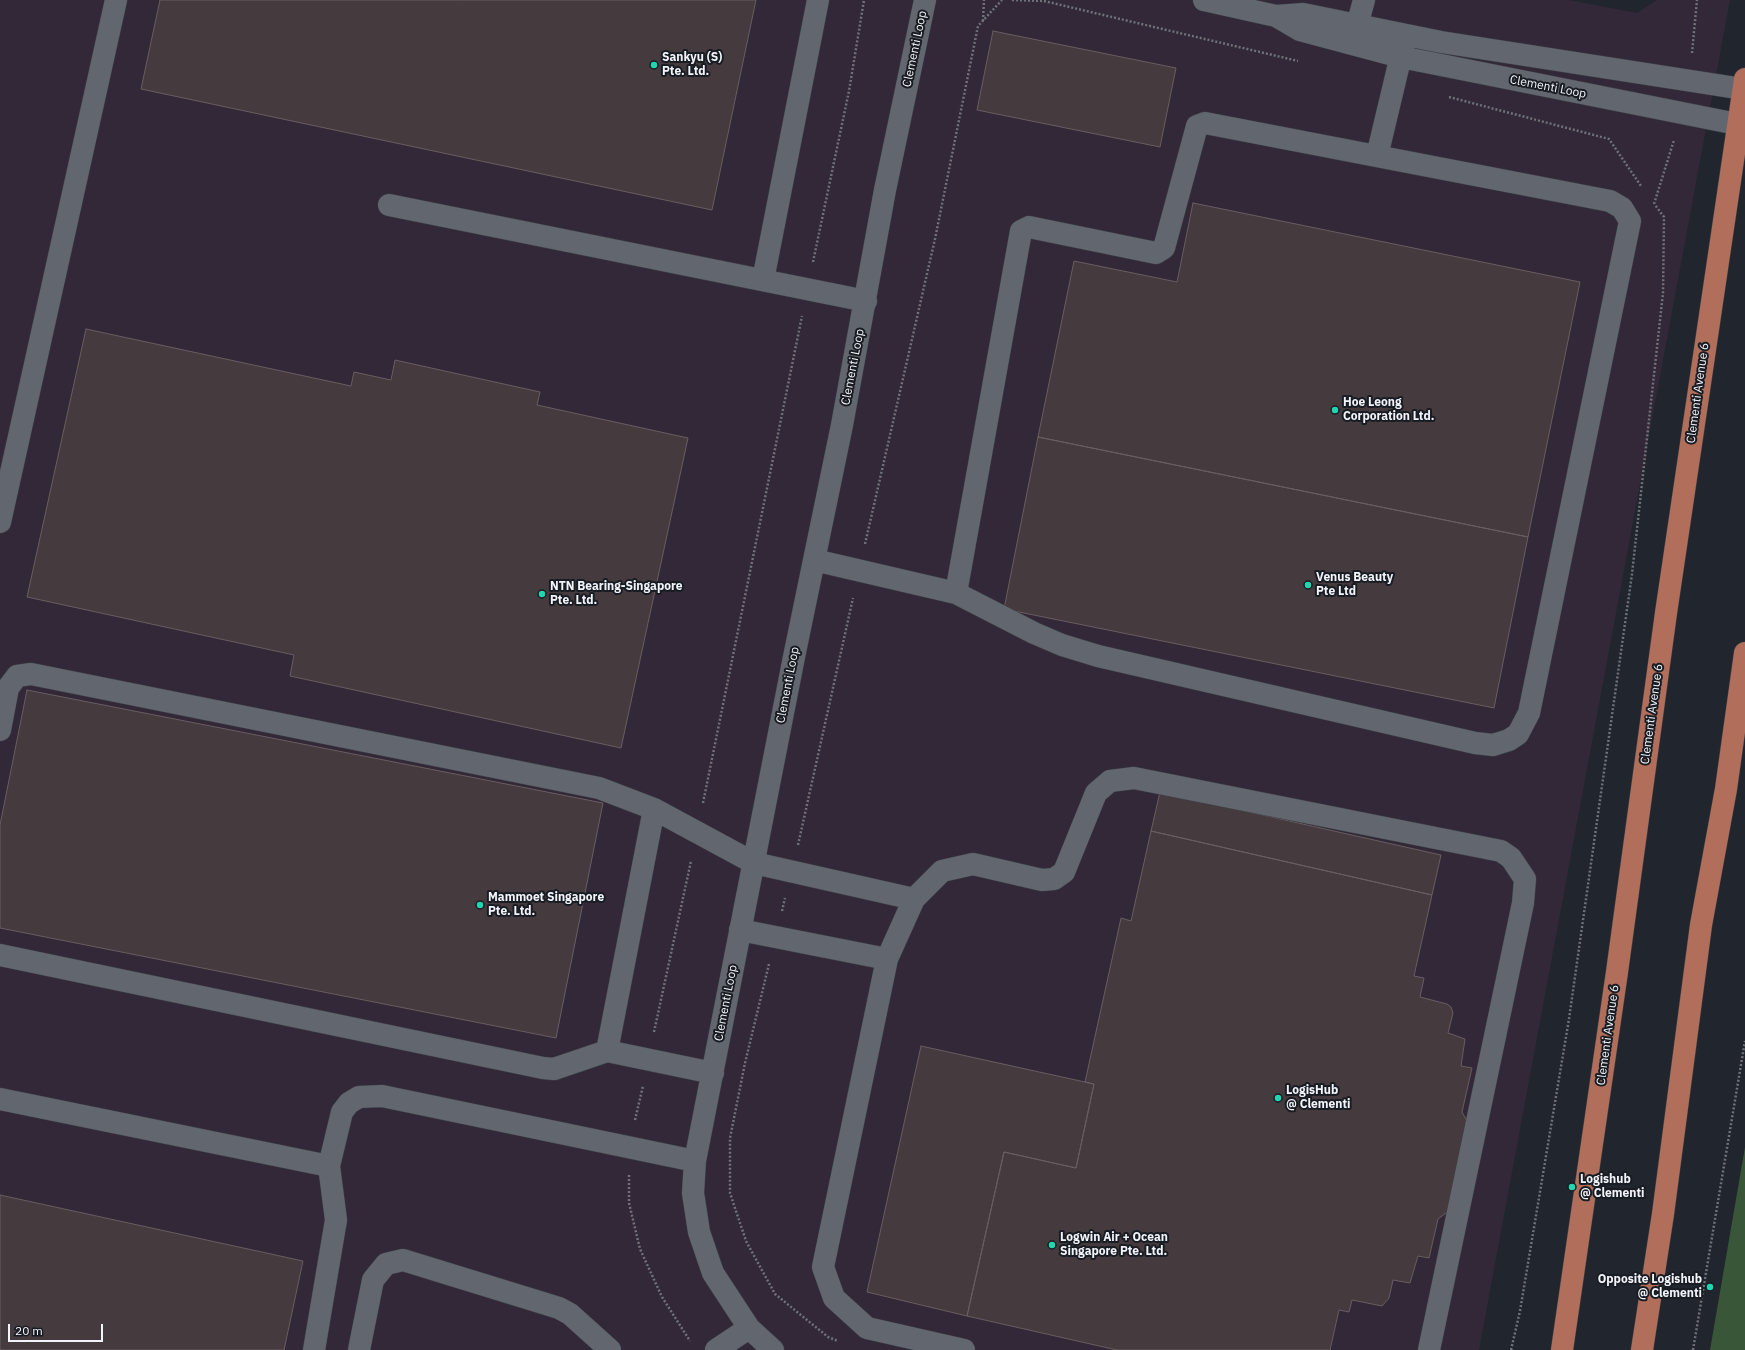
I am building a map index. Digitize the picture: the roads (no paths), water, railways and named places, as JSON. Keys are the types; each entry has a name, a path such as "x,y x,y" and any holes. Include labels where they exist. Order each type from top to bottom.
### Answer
{"main road":[{"name":"Clementi Avenue 6","path":"1562,1350 1617,972 1666,613 1741,121 1744,84"},
{"path":"1642,1350 1663,1214 1701,925 1726,788 1745,653"}],"street":[{"path":"0,522 116,0"},
{"path":"763,280 818,0"},
{"name":"Clementi Loop","path":"773,1350 749,1328 713,1273 699,1232 693,1193 695,1160 866,301 885,190 925,0"},
{"name":"Clementi Loop","path":"1204,0 1276,16 1303,14 1355,34 1401,57 1741,121"},
{"path":"1355,34 1364,0"},
{"name":"Clementi Loop","path":"1355,34 1405,34 1441,42 1744,84"},
{"path":"1377,156 1401,57 1405,34"},
{"path":"814,560 956,593 1034,633 1062,645 1098,656 1484,745 1502,743 1518,734 1529,713 1630,221 1622,208 1610,201 1205,123 1197,126 1164,248 1156,252 1029,227 1021,231 956,593"},
{"path":"389,205 866,301"},
{"path":"0,730 8,688 17,676 31,674 599,788 654,809 754,863 914,899"},
{"path":"964,1350 867,1328 834,1298 823,1267 887,959 914,899 942,870 973,864 1042,880 1054,879 1064,872 1096,792 1110,781 1134,778 1500,851 1512,858 1525,879 1523,903 1428,1350"},
{"path":"607,1051 654,809"},
{"path":"740,930 887,959"},
{"path":"0,955 543,1068 554,1069 607,1051 713,1073"},
{"path":"314,1350 336,1220 329,1166 342,1112 349,1102 359,1097 382,1096 695,1160"},
{"path":"0,1099 329,1166"},
{"path":"359,1350 373,1280 386,1264 403,1260 559,1308 570,1314 610,1350"},
{"path":"716,1350 749,1328"}],"place":[{"name":"Sankyu (S) Pte. Ltd.","path":"654,65"},
{"name":"Hoe Leong Corporation Ltd.","path":"1335,410"},
{"name":"Venus Beauty Pte Ltd","path":"1308,585"},
{"name":"NTN Bearing-Singapore Pte. Ltd.","path":"542,594"},
{"name":"Mammoet Singapore Pte. Ltd.","path":"480,905"},
{"name":"LogisHub @ Clementi","path":"1278,1098"},
{"name":"Logishub @ Clementi","path":"1572,1187"},
{"name":"Logwin Air + Ocean Singapore Pte. Ltd.","path":"1052,1245"},
{"name":"Opposite Logishub @ Clementi","path":"1710,1287"}]}
